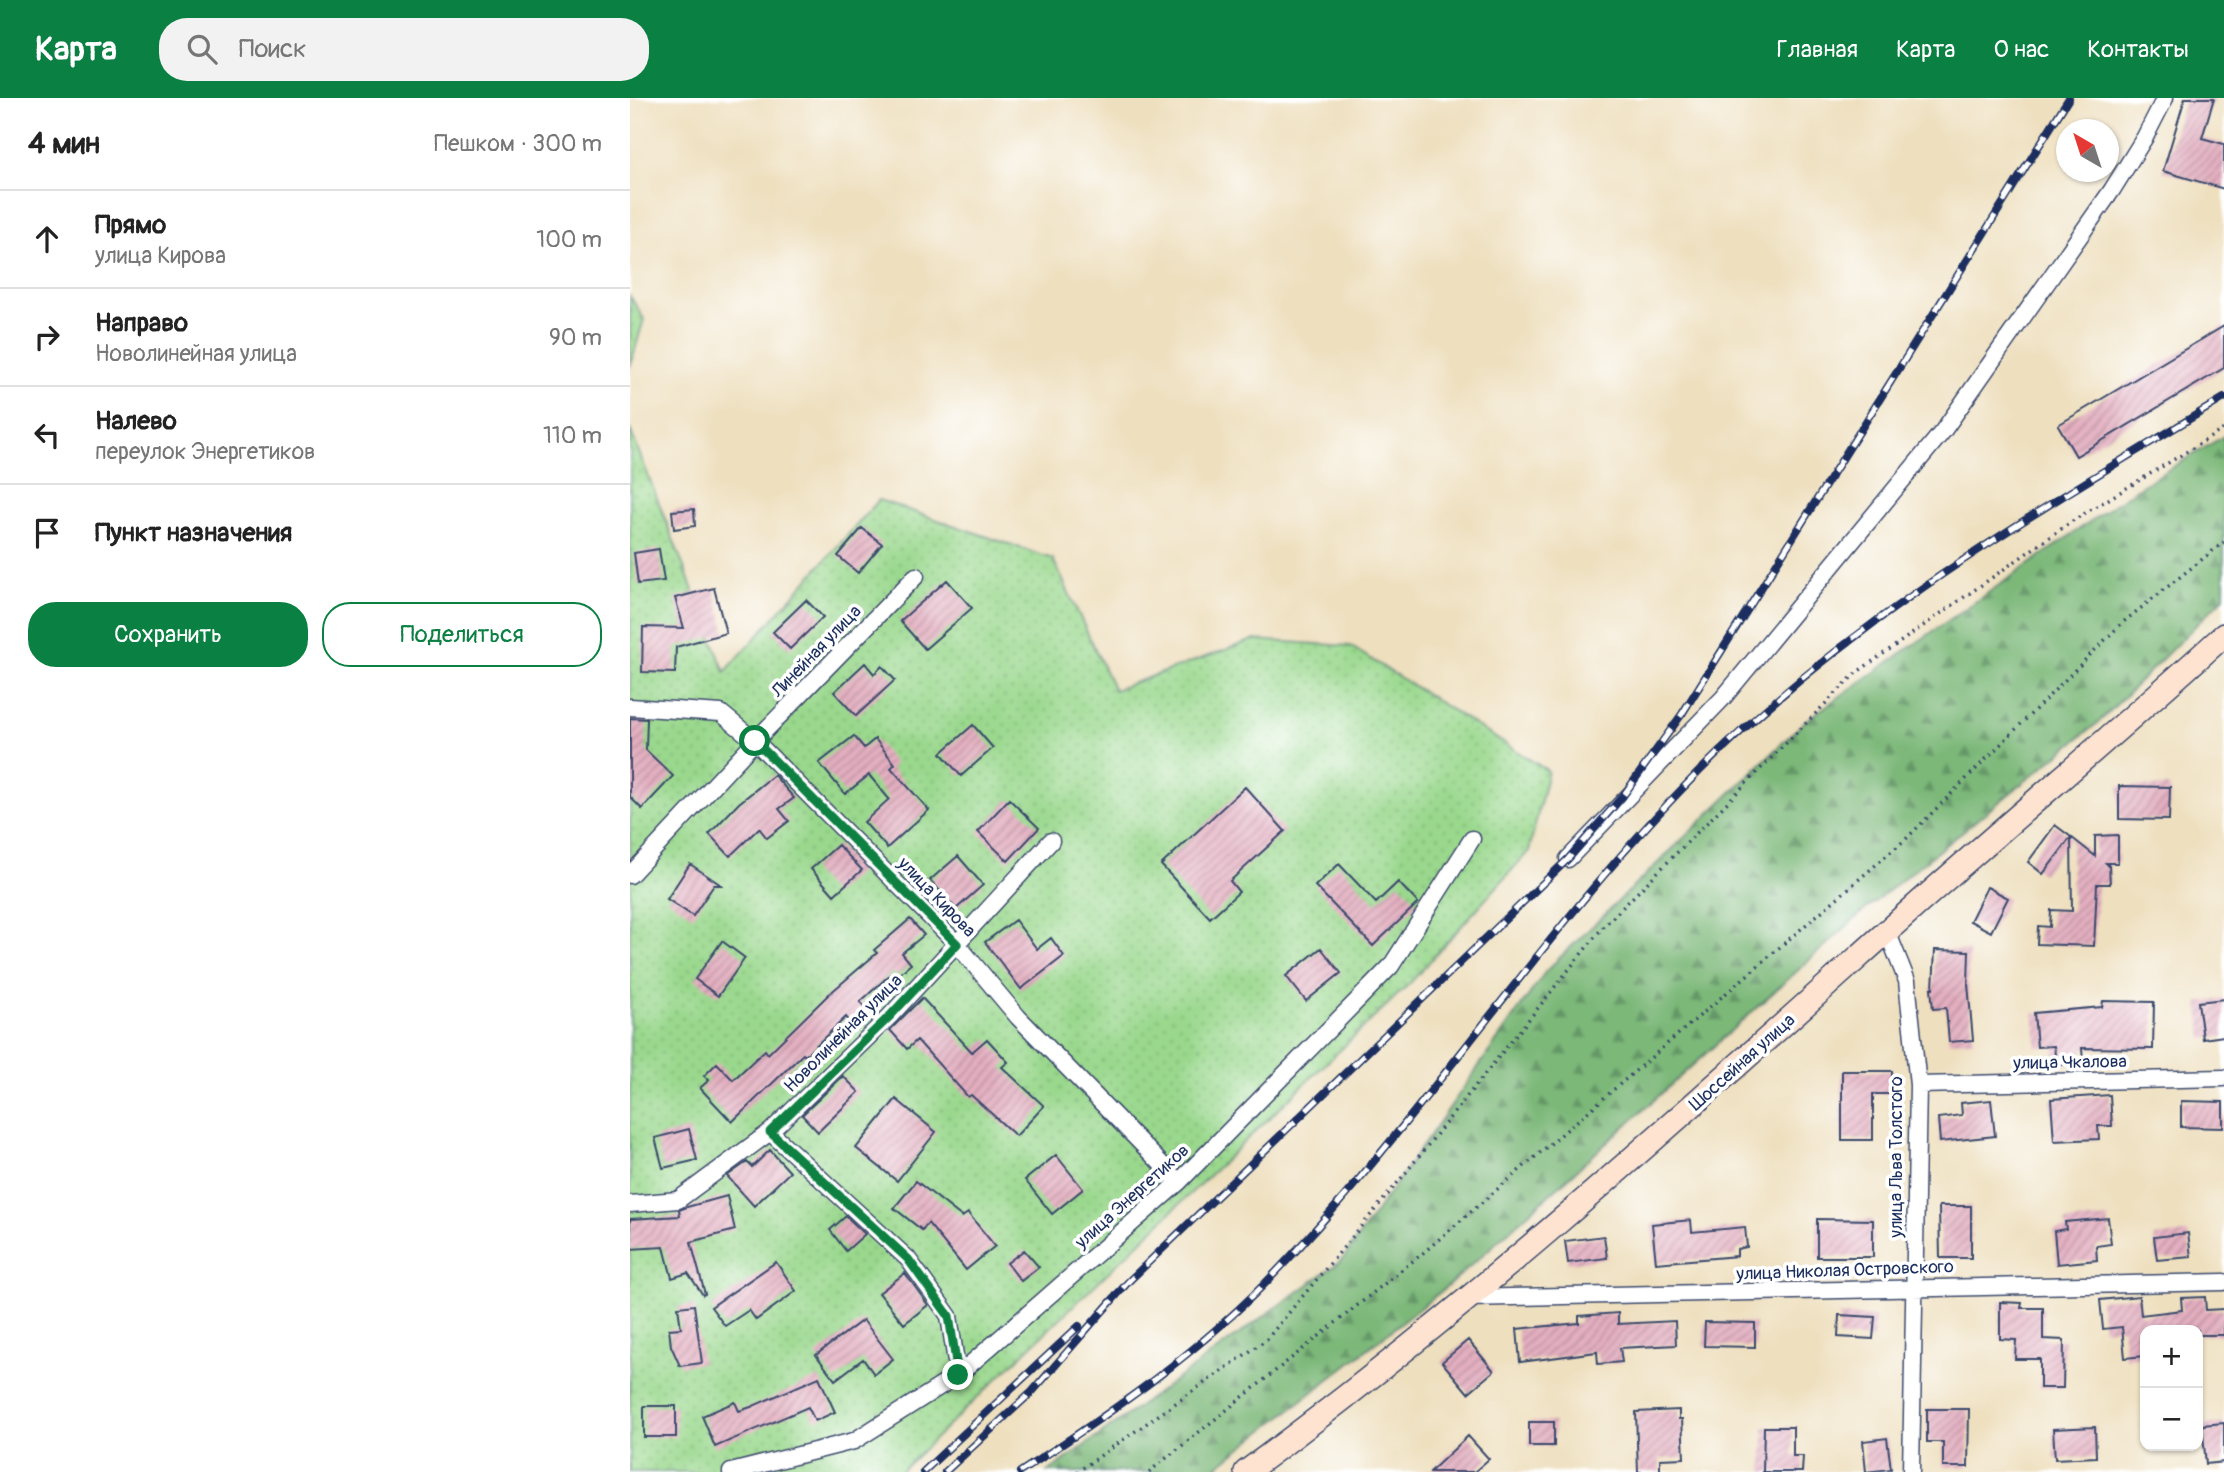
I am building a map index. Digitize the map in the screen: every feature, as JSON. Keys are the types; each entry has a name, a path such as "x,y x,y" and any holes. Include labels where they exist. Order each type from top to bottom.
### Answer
{"main road":[{"name":"Шоссейная улица","path":"1246,1472 1311,1424 1638,1156 1887,931 2224,635"}],"street":[{"path":"1568,859 1723,698 1943,432 2112,190 2145,137 2165,98"},
{"name":"Линейная улица","path":"630,875 755,741 916,576"},
{"name":"улица Кирова","path":"630,707 721,713 755,741 957,944 1018,1017 1179,1182"},
{"name":"улица Энергетиков","path":"732,1472 853,1441 958,1375 1179,1182 1391,966 1472,839"},
{"name":"Новолинейная улица","path":"630,1203 678,1200 770,1132 890,1016 1051,841"},
{"name":"улица Льва Толстого","path":"1887,931 1907,981 1917,1085 1911,1472"},
{"name":"улица Чкалова","path":"1917,1085 2224,1077"},
{"path":"770,1132 908,1259 949,1316 958,1375"},
{"name":"улица Николая Островского","path":"1467,1298 1914,1286 2224,1282"}],"path":[{"path":"1077,1472 1266,1340 1395,1186 1603,927 1856,673 2074,520 2224,429"},
{"path":"1149,1472 1423,1253 1896,848 2122,623 2224,542"}],"green space":[{"path":"630,296 644,319 630,367"},
{"path":"630,429 725,672 879,500 1053,559 1114,690 1253,640 1350,646 1548,771 1529,851 1411,982 900,1472 630,1472"},
{"path":"2224,436 2224,597 2100,721 1867,908 1448,1286 1210,1472 1048,1472 1342,1260 1546,971 1806,720 2138,488"}],"building":[{"path":"2185,98 2214,98 2202,138 2224,144 2224,189 2163,171"},
{"path":"2224,326 2224,368 2076,456 2058,425"},
{"path":"694,509 695,526 674,529 672,511"},
{"path":"862,528 882,544 858,573 838,556"},
{"path":"659,549 664,581 638,584 634,553"},
{"path":"947,580 972,608 925,649 900,621"},
{"path":"714,588 726,633 676,647 675,673 642,672 643,627 684,628 675,598"},
{"path":"806,600 823,617 790,649 773,632"},
{"path":"865,663 874,674 882,666 895,680 856,716 834,692"},
{"path":"630,718 647,719 646,750 673,776 642,809 630,797"},
{"path":"973,725 993,748 961,776 941,753"},
{"path":"854,736 864,748 875,739 895,764 891,768 929,810 887,848 864,822 889,799 869,775 845,794 819,763"},
{"path":"774,775 794,798 779,809 789,821 767,838 759,828 730,856 709,834 739,803"},
{"path":"2119,786 2170,787 2169,820 2119,819"},
{"path":"1245,787 1285,831 1230,881 1239,892 1210,918 1161,865"},
{"path":"1009,799 1039,828 1008,861 978,832"},
{"path":"2055,825 2071,837 2043,874 2028,862"},
{"path":"2118,835 2118,863 2106,863 2109,866 2110,884 2097,884 2094,946 2037,944 2038,926 2050,927 2051,910 2072,911 2071,837 2095,856 2095,836"},
{"path":"838,845 862,870 834,895 811,869"},
{"path":"958,856 983,885 956,909 930,880"},
{"path":"690,864 721,885 714,885 693,916 667,899"},
{"path":"1339,864 1376,903 1398,882 1418,903 1373,946 1315,886"},
{"path":"1987,887 2008,898 1991,932 1970,921"},
{"path":"910,919 924,935 902,953 911,964 897,976 893,972 860,1002 866,1008 850,1022 846,1017 732,1122 700,1088 709,1080 704,1076 717,1063 733,1080 765,1050 768,1054 828,995 877,953 874,950"},
{"path":"1015,920 1037,949 1051,938 1064,956 1021,989 985,942"},
{"path":"722,941 745,958 718,996 695,979"},
{"path":"1321,948 1341,973 1306,1001 1286,976"},
{"path":"1935,950 1969,951 1968,984 1973,1040 1949,1042 1946,1008 1933,1009 1931,988"},
{"path":"922,998 972,1052 987,1039 1008,1062 1002,1067 1044,1106 1016,1136 971,1095 968,1097 917,1040 907,1049 890,1030"},
{"path":"2224,999 2224,1036 2203,1039 2198,1002"},
{"path":"2103,1001 2154,1002 2153,1049 2082,1048 2083,1063 2056,1065 2054,1046 2037,1047 2034,1013 2102,1007"},
{"path":"1842,1071 1892,1071 1892,1094 1873,1094 1873,1140 1842,1140"},
{"path":"843,1076 859,1092 818,1132 802,1115"},
{"path":"2110,1095 2112,1126 2098,1126 2099,1139 2054,1141 2051,1099"},
{"path":"896,1099 936,1132 897,1181 856,1148"},
{"path":"1991,1100 1995,1136 1940,1142 1938,1118 1962,1115 1961,1103"},
{"path":"2181,1101 2223,1102 2223,1128 2181,1127"},
{"path":"689,1129 697,1160 663,1168 655,1138"},
{"path":"770,1150 790,1172 754,1206 727,1176 747,1162 752,1167"},
{"path":"1056,1155 1083,1189 1052,1214 1025,1180"},
{"path":"916,1181 962,1217 968,1213 995,1246 966,1270 928,1223 922,1230 894,1208"},
{"path":"727,1196 735,1230 691,1242 705,1294 703,1295 688,1273 672,1278 664,1247 630,1249 630,1219 680,1216 679,1210"},
{"path":"1939,1206 1971,1206 1971,1258 1940,1258"},
{"path":"846,1216 865,1234 846,1251 830,1230"},
{"path":"2108,1218 2111,1244 2096,1246 2097,1260 2057,1264 2054,1231 2066,1229 2065,1222"},
{"path":"1817,1219 1873,1220 1873,1257 1817,1257"},
{"path":"1691,1220 1692,1232 1745,1227 1747,1247 1737,1249 1737,1256 1656,1263 1652,1224"},
{"path":"2188,1233 2191,1257 2157,1260 2154,1237"},
{"path":"1604,1236 1607,1258 1568,1263 1565,1241"},
{"path":"1024,1250 1039,1267 1021,1281 1007,1263"},
{"path":"776,1262 796,1291 756,1320 749,1310 725,1326 711,1307"},
{"path":"905,1273 928,1305 904,1324 879,1293"},
{"path":"2139,1296 2141,1315 2182,1310 2181,1298 2205,1297 2206,1310 2224,1309 2224,1335 2203,1335 2203,1325 2140,1325 2140,1356 2125,1358 2122,1327 2103,1329 2100,1300"},
{"path":"2000,1302 2022,1303 2021,1308 2043,1308 2043,1339 2064,1340 2063,1388 2040,1388 2040,1359 2015,1359 2016,1340 2000,1339"},
{"path":"694,1305 702,1363 680,1366 671,1346 669,1329 681,1328 678,1307"},
{"path":"1618,1313 1618,1324 1675,1321 1676,1345 1620,1348 1622,1362 1598,1364 1597,1352 1520,1362 1517,1329 1579,1323 1579,1316"},
{"path":"1839,1315 1875,1317 1873,1339 1838,1337"},
{"path":"863,1320 893,1359 874,1374 863,1359 835,1380 816,1355"},
{"path":"1705,1322 1755,1323 1755,1347 1704,1346"},
{"path":"1468,1340 1494,1371 1468,1393 1442,1362"},
{"path":"819,1377 835,1412 815,1421 808,1407 715,1447 702,1416 735,1402 739,1411 751,1407"},
{"path":"644,1406 676,1406 676,1437 644,1437"},
{"path":"1927,1409 1969,1409 1968,1467 1943,1467 1943,1442 1927,1442"},
{"path":"1679,1410 1684,1458 1660,1459 1660,1472 1638,1472 1636,1412"},
{"path":"1529,1422 1554,1422 1554,1446 1529,1446"},
{"path":"2224,1423 2224,1462 2206,1464 2203,1425"},
{"path":"1764,1427 1793,1427 1793,1456 1803,1456 1802,1472 1763,1472"},
{"path":"2095,1427 2096,1457 2055,1459 2053,1429"},
{"path":"1468,1436 1489,1459 1474,1472 1430,1472"},
{"path":"1887,1438 1891,1469 1866,1472 1863,1441"}],"railway":[{"path":"945,1472 1032,1392 1129,1281 1568,859 1623,796 1682,714 2069,98"},
{"path":"1020,1472 1122,1403 1187,1354 1277,1271 1381,1153 1528,968 1629,847 1682,789 1742,730 1806,675 1940,576 2080,485 2224,398"},
{"path":"923,1472 1079,1326"}],"route":[{"path":"755,741 957,944 890,1016 770,1132 908,1259 949,1316 958,1375"}]}
